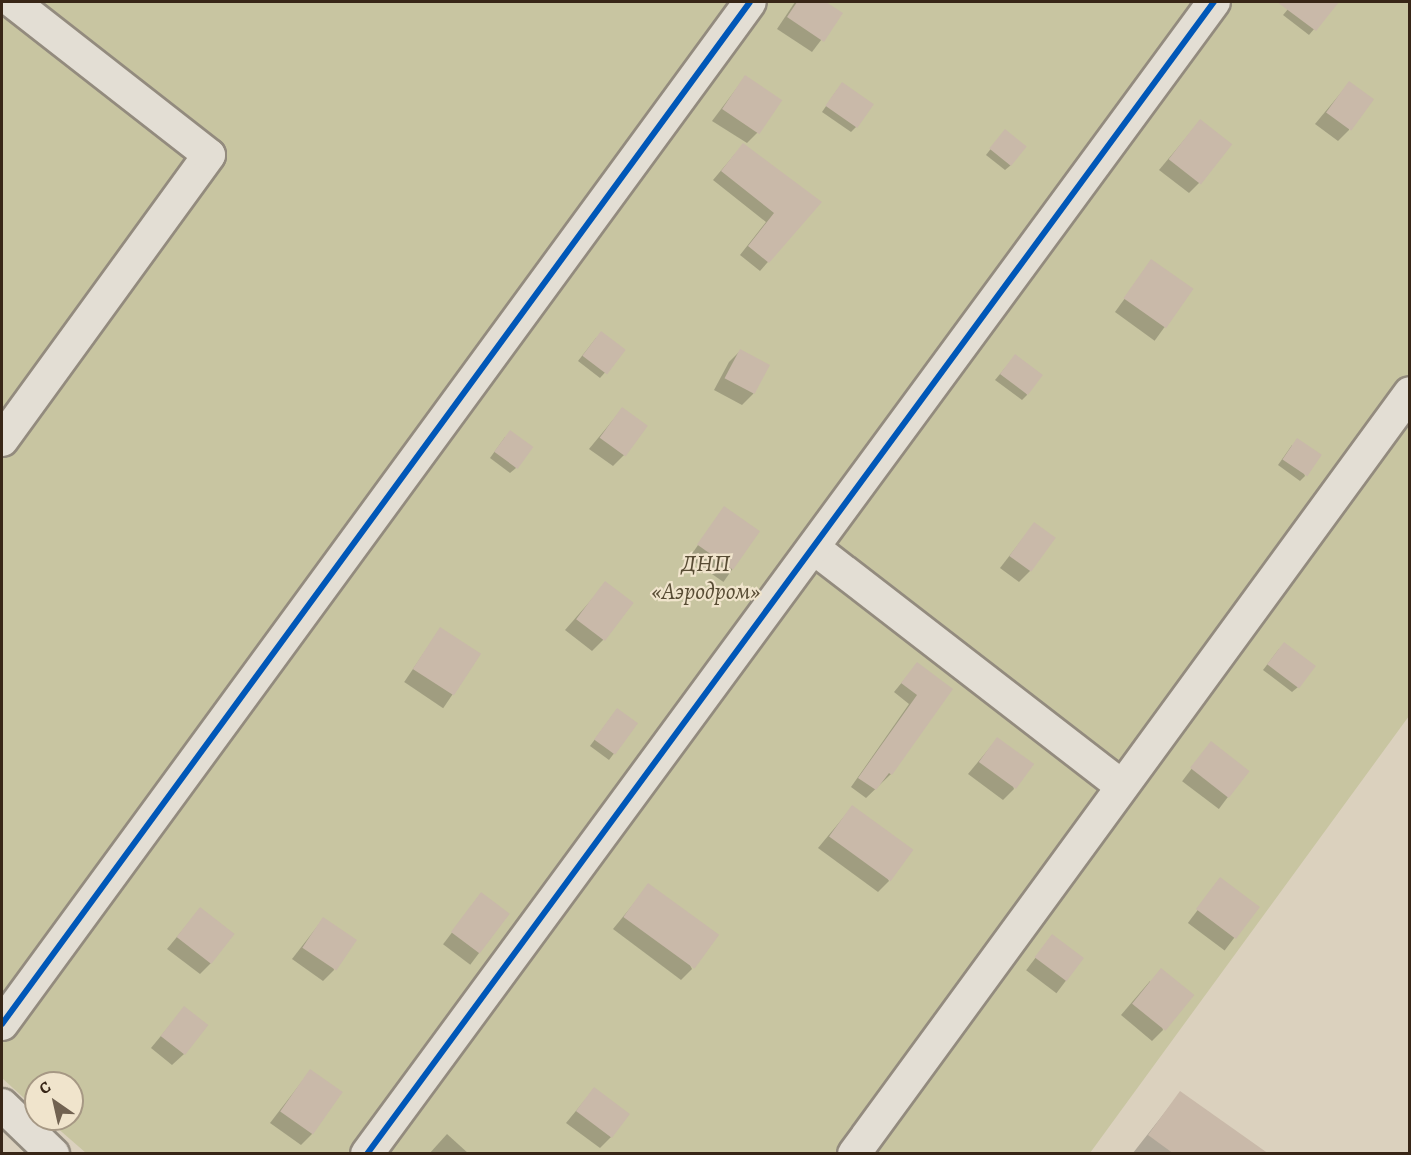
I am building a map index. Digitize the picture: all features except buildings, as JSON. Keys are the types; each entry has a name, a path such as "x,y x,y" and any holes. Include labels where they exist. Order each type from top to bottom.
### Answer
{"street":[{"path":"2,440 209,155 13,2"},
{"path":"2,1024 750,2"},
{"path":"367,1154 815,549 1214,2"},
{"path":"854,1154 1407,397"},
{"path":"815,549 1122,786"},
{"path":"2,1105 54,1154"}],"green space":[{"name":"ДНП «Аэродром»","path":"2,2 1409,2 1409,716 1090,1153 86,1153 61,1131 84,1131 84,1071 24,1071 24,1098 2,1078"}],"cycle path":[{"path":"2,1024 750,2"},
{"path":"367,1154 1214,2"}]}
